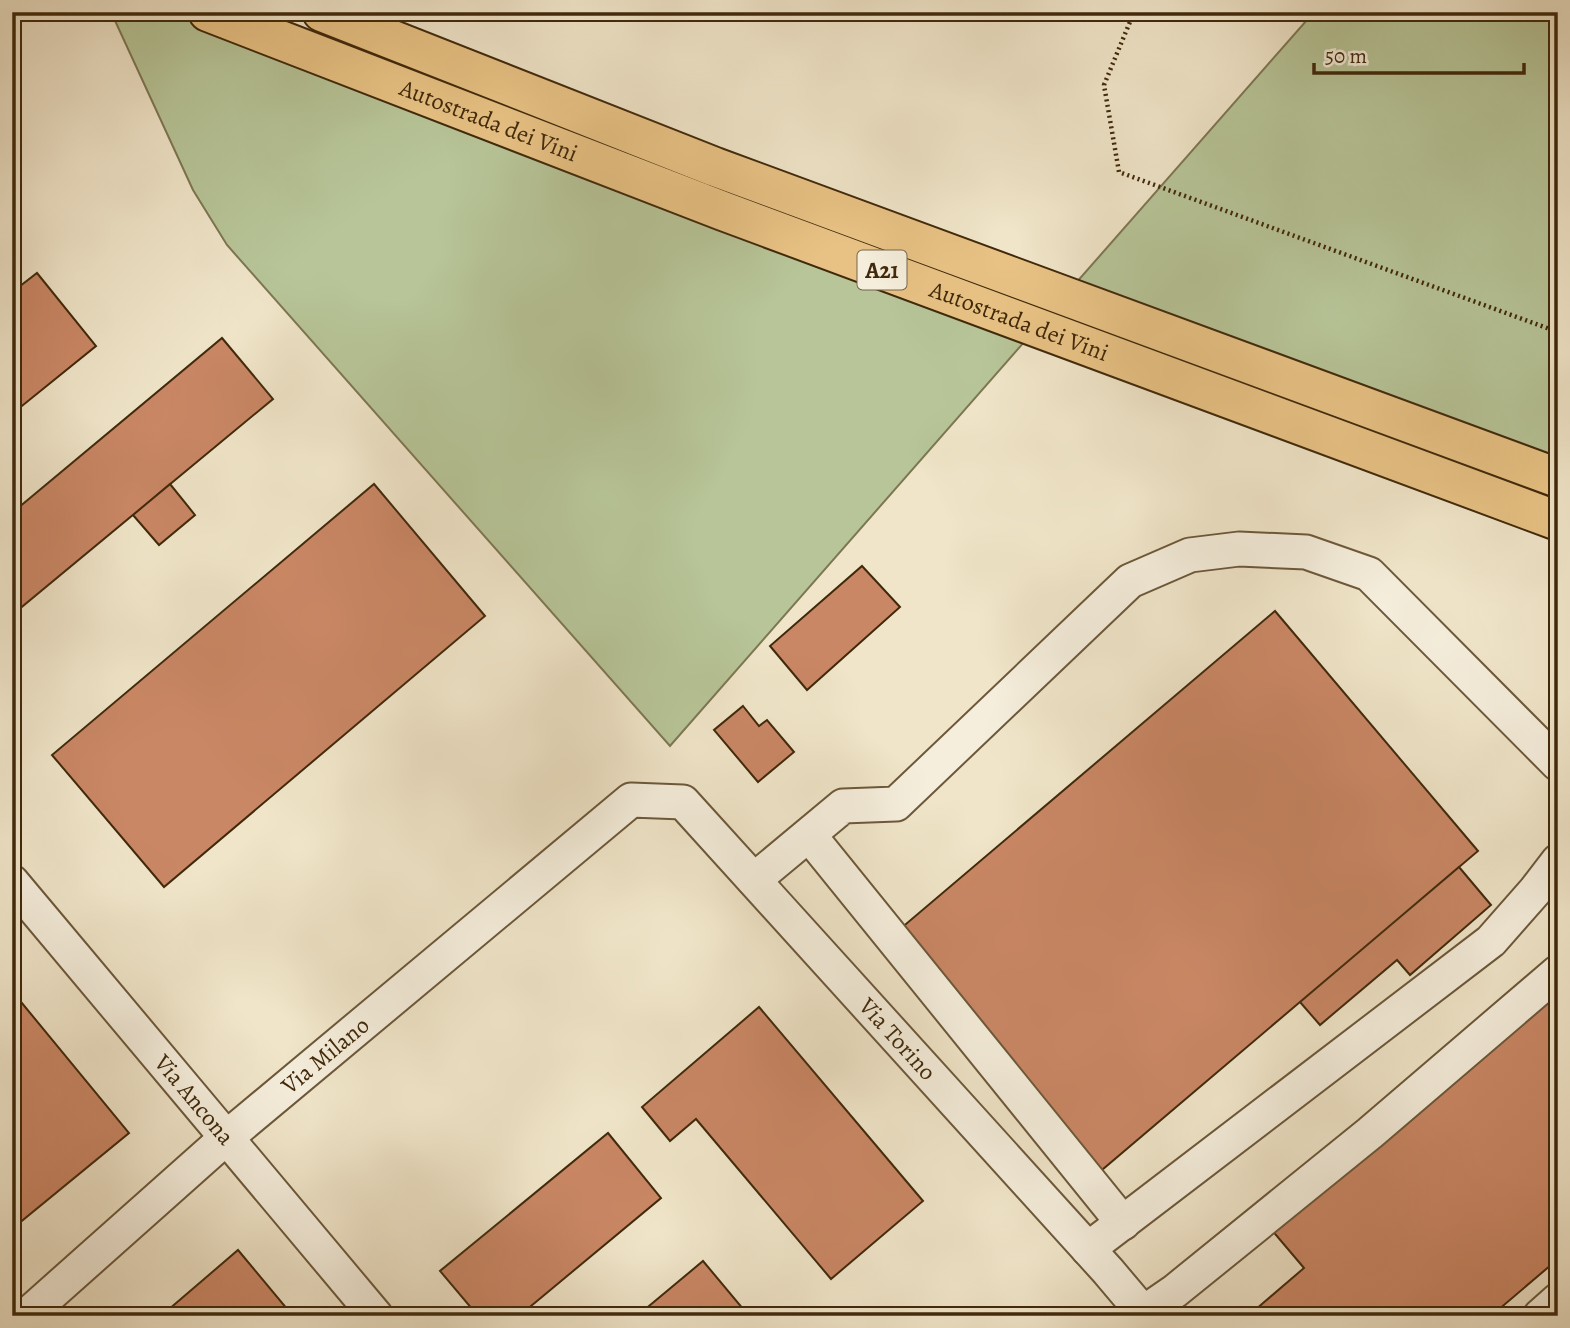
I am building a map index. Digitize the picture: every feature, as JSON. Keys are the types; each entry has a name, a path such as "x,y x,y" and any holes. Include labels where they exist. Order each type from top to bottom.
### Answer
{"highway":[{"name":"Autostrada dei Vini","path":"208,12 723,211 1558,521"},
{"name":"Autostrada dei Vini","path":"322,12 716,167 1558,478"}],"street":[{"path":"754,880 844,806 896,804 1130,580 1190,555 1238,549 1306,552 1369,575 1558,764"},
{"name":"Via Torino","path":"631,800 682,802 1144,1314"},
{"name":"Via Milano","path":"26,1316 226,1138 631,800"},
{"path":"809,835 1123,1223"},
{"path":"1088,1250 1491,941 1558,861"},
{"name":"Via Ancona","path":"12,882 376,1316"},
{"path":"1144,1314 1175,1292 1370,1133 1558,972"},
{"path":"1540,1316 1558,1300"}],"path":[{"path":"1134,12 1104,85 1119,172 1558,332"}],"green space":[{"path":"111,12 197,12 1039,325 670,746 227,245 193,190"},
{"path":"1314,12 1558,12 1558,527 1039,325"}],"building":[{"path":"37,273 96,346 12,414 12,287 15,290"},
{"path":"222,338 273,399 12,615 12,513"},
{"path":"170,484 195,515 159,545 133,515"},
{"path":"374,484 485,616 164,887 52,755"},
{"path":"862,566 900,607 807,690 770,646"},
{"path":"1275,611 1478,851 1096,1175 893,935"},
{"path":"743,706 759,726 767,720 794,752 758,782 714,730"},
{"path":"1459,867 1491,905 1410,975 1397,960 1320,1025 1300,1002"},
{"path":"1553,989 1558,994 1558,1259 1491,1316 1248,1316 1304,1268 1270,1228"},
{"path":"12,991 129,1133 18,1224 12,1217"},
{"path":"759,1007 923,1201 831,1279 696,1119 670,1141 642,1107"},
{"path":"608,1133 661,1198 519,1316 478,1316 440,1271"},
{"path":"238,1250 293,1316 161,1316"},
{"path":"703,1261 749,1316 637,1316"}]}
